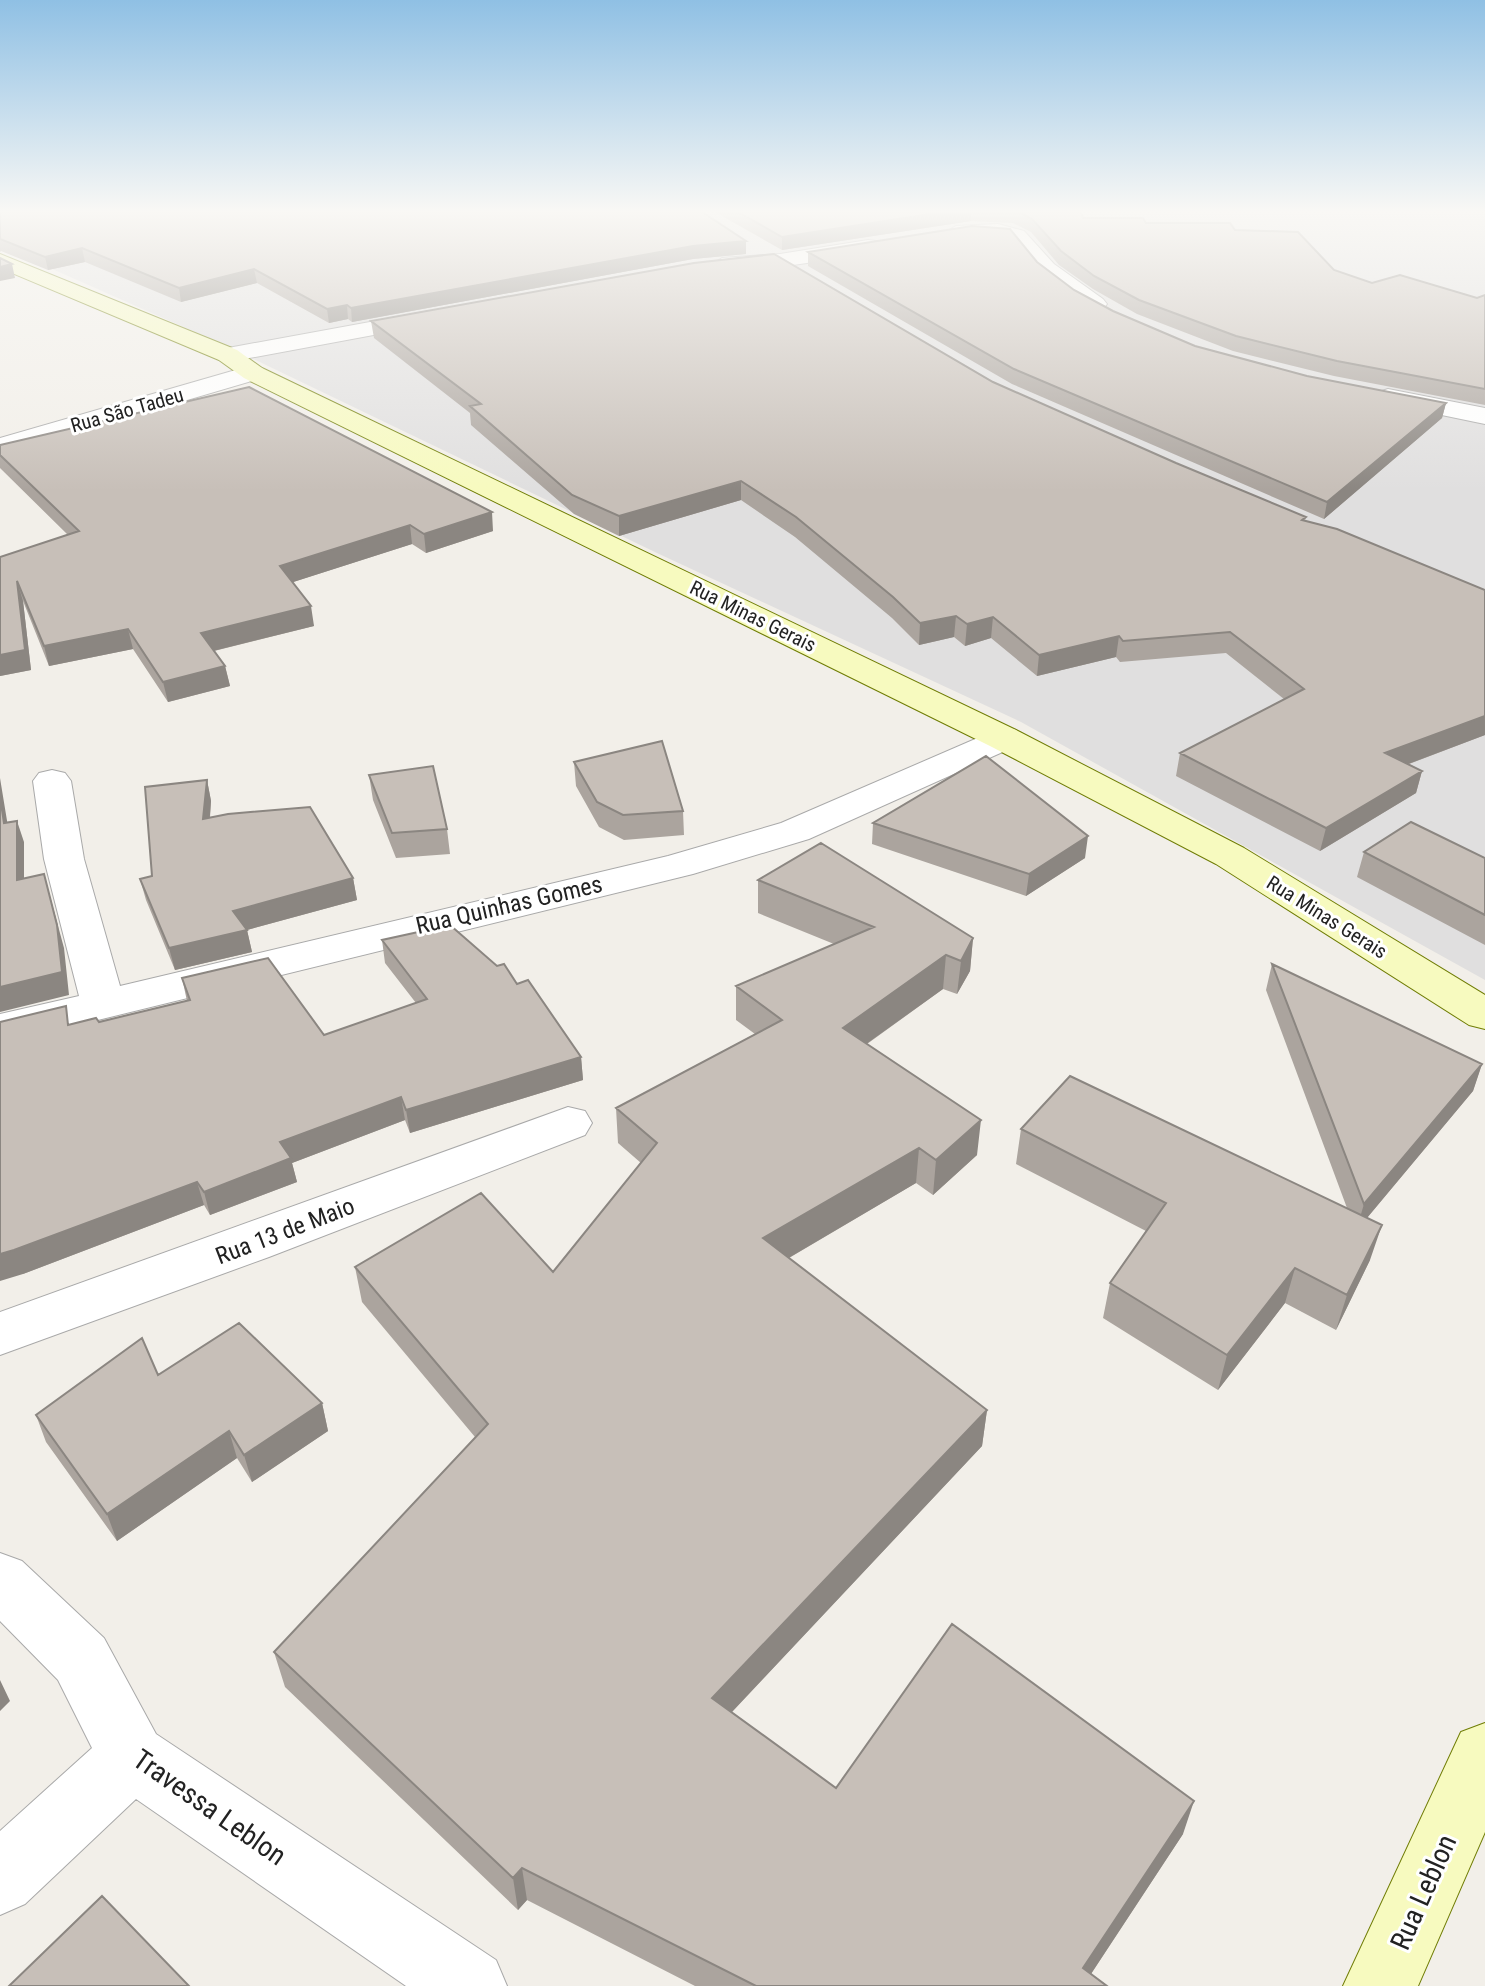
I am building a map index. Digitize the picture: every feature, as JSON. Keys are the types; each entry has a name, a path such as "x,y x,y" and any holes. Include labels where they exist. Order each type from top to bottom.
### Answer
{"street":[{"name":"Rua Minas Gerais","path":"106,306 241,364 1003,738 1230,856 1485,1015"},
{"path":"1099,306 1120,318"},
{"name":"Rua São Tadeu","path":"0,447 241,364 445,315"},
{"path":"1367,393 1485,416"},
{"name":"Rua Quinhas Gomes","path":"0,1029 694,861 795,831 1003,738"},
{"path":"52,781 64,859 103,1004"},
{"name":"Rua 13 de Maio","path":"0,1334 251,1244 568,1123"},
{"name":"Travessa Leblon","path":"0,1580 81,1659 132,1757 470,1986"},
{"name":"Rua Leblon","path":"1380,1986 1485,1755"},
{"path":"0,1879 132,1757"}],"shaded area":[{"path":"135,306 1485,306 1485,980 1021,722 657,553 222,344"}],"building":[{"path":"456,306 862,306 993,382 1306,517 1302,520 1337,529 1485,590 1485,716 1385,753 1422,771 1326,828 1180,753 1304,689 1230,632 1123,641 1119,636 1039,655 993,617 967,624 956,616 920,623 796,517 741,481 619,516 572,495 470,406 481,404 371,321"},
{"path":"903,306 1103,306 1195,346 1307,376 1446,403 1327,502 1014,369"},
{"path":"1154,306 1485,306 1485,389 1337,361 1236,336"},
{"path":"249,387 492,512 424,534 410,525 280,566 311,606 201,633 225,666 163,682 128,629 44,646 17,581 25,650 0,655 0,557 79,531 0,455 0,445"},
{"path":"662,741 683,811 623,815 597,802 574,762"},
{"path":"986,756 1088,836 1029,874 873,823"},
{"path":"433,766 447,829 392,833 369,775"},
{"path":"207,780 203,819 310,807 353,878 233,911 247,930 169,948 140,879 152,876 145,787"},
{"path":"0,797 4,823 17,821 17,880 44,874 57,925 62,972 0,987"},
{"path":"1411,822 1485,858 1485,915 1364,852"},
{"path":"821,843 973,938 961,961 946,955 843,1028 981,1120 936,1160 919,1148 763,1238 987,1410 712,1698 836,1788 952,1624 1194,1801 1083,1968 1107,1986 756,1986 522,1868 513,1878 274,1652 488,1424 355,1267 481,1193 553,1272 657,1143 616,1108 782,1020 736,986 874,927 758,880"},
{"path":"450,925 497,966 504,964 517,984 528,980 581,1057 406,1110 401,1097 280,1142 291,1158 204,1192 197,1182 0,1254 0,1022 66,1006 68,1025 96,1018 99,1022 190,1000 182,978 268,958 324,1035 427,999 382,940"},
{"path":"1272,964 1482,1064 1364,1204"},
{"path":"1070,1076 1382,1225 1347,1295 1295,1268 1227,1355 1110,1283 1166,1203 1021,1129"},
{"path":"239,1323 322,1403 244,1455 229,1431 107,1514 36,1415 142,1338 158,1375"},
{"path":"102,1896 189,1986 9,1986"}]}
